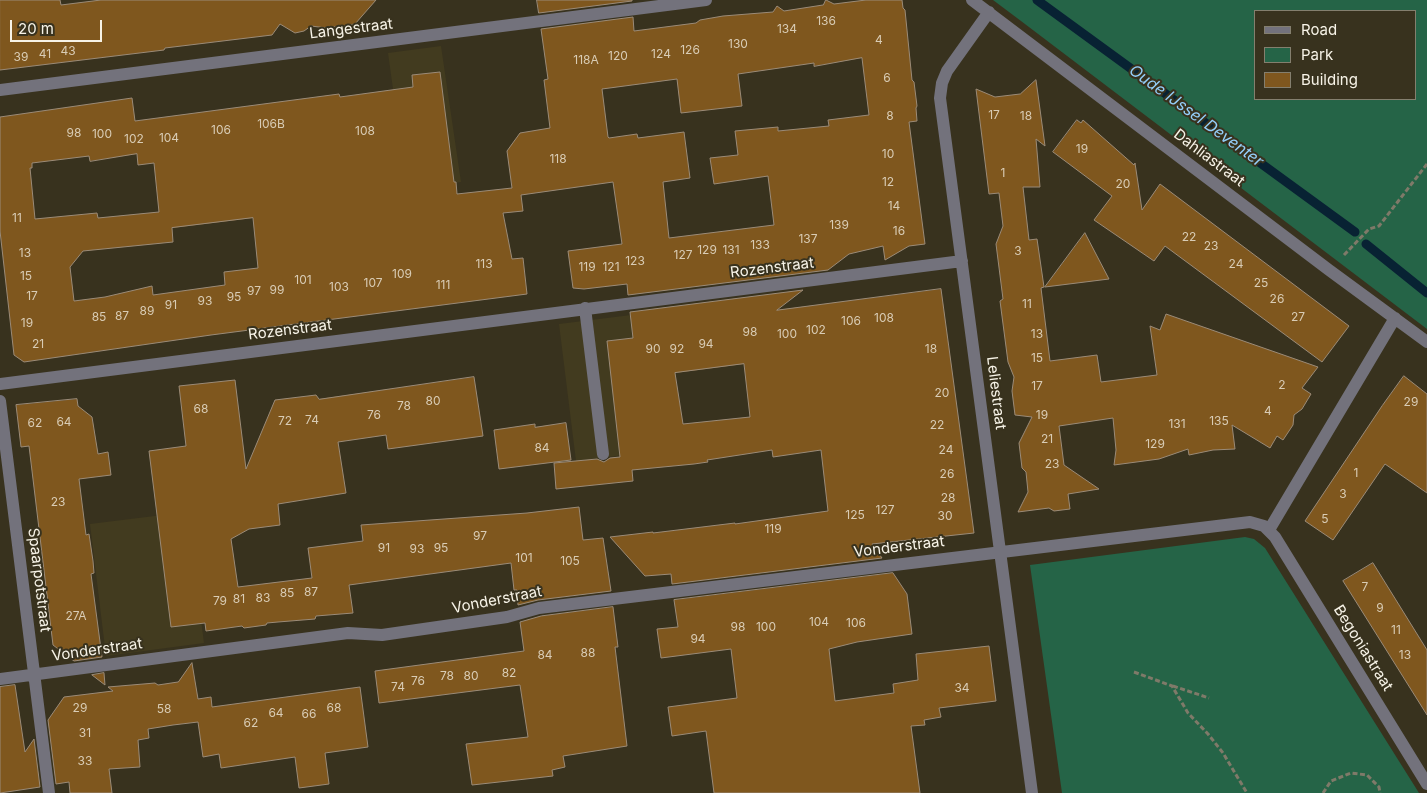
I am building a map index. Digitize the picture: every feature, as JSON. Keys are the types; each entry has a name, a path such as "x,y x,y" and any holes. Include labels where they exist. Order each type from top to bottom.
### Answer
{"street":[{"name":"Langestraat","path":"0,90 706,0"},
{"name":"Dahliastraat","path":"972,0 1328,270 1427,342"},
{"name":"Leliestraat","path":"990,12 947,71 940,90 1032,793"},
{"name":"Rozenstraat","path":"0,384 962,260"},
{"path":"585,308 603,454"},
{"path":"1000,551 1242,522 1257,523 1269,530 1395,318"},
{"name":"Spaarpotstraat","path":"0,401 49,793"},
{"name":"Begoniastraat","path":"1269,530 1427,784"},
{"name":"Vonderstraat","path":"0,679 348,633 382,635 507,617 539,608 1000,551"}],"path":[{"path":"1328,270 1369,229 1379,226 1427,164"},
{"path":"1134,672 1209,698"},
{"path":"1172,686 1188,713 1223,753 1247,793"},
{"path":"1323,793 1331,781 1351,773 1367,776 1379,787 1380,793"}],"shaded area":[{"path":"441,46 461,182 407,189 388,53"},
{"path":"631,315 649,452 576,461 559,324"},
{"path":"187,512 204,643 106,656 90,524"}],"green space":[{"path":"993,0 1427,0 1427,329"},
{"path":"1245,537 1254,539 1265,548 1419,793 1062,793 1030,565"}],"building":[{"path":"0,0 60,0 61,5 101,0 376,0 355,24 327,28 311,26 304,31 295,33 280,24 272,35 0,70"},
{"path":"537,0 632,0 632,1 539,13"},
{"path":"826,0 834,4 866,0 902,0 905,10 912,80 914,82 917,106 917,121 909,122 925,244 909,246 885,260 883,246 849,254 828,270 628,295 627,284 584,289 573,288 568,251 622,244 613,182 521,195 523,211 503,213 512,259 523,258 527,294 211,335 24,362 14,355 0,231 0,117 132,98 135,121 339,94 340,97 413,87 412,75 440,72 457,194 512,188 507,151 520,133 550,128 544,80 548,79 541,29 633,17 634,31 696,23 700,20 723,16 773,12 777,6 784,11 823,5","holes":["862,58 869,115 828,120 829,126 778,131 778,127 735,131 738,155 710,158 714,184 768,176 774,225 669,238 663,182 690,178 684,132 638,138 637,134 608,137 602,89 677,79 681,113 742,106 738,74 814,63 814,66","137,154 138,165 154,163 159,212 98,218 97,213 35,219 30,168 32,168 32,163 89,156 90,161","253,218 258,268 224,272 225,285 153,295 152,286 105,297 74,301 70,267 83,251 173,242 172,228"]},
{"path":"1036,80 1045,146 1036,139 1040,187 1023,187 1029,240 1037,239 1044,287 1041,288 1050,361 1097,355 1101,382 1157,375 1150,326 1160,330 1166,314 1318,367 1302,388 1311,394 1302,409 1294,415 1293,425 1283,440 1277,436 1270,448 1232,425 1235,449 1213,450 1189,455 1188,449 1159,459 1114,465 1116,450 1113,418 1059,426 1064,465 1099,489 1068,494 1070,509 1054,511 1049,508 1018,512 1028,492 1026,472 1022,468 1019,443 1032,417 1015,415 1012,391 1014,377 1008,362 1000,301 1003,299 996,244 1003,226 999,193 989,194 976,89 995,97 1020,94"},
{"path":"1077,120 1081,123 1083,120 1134,165 1135,163 1142,210 1160,184 1349,326 1322,362 1165,246 1154,261 1094,220 1112,196 1053,152"},
{"path":"1085,233 1109,279 1045,287"},
{"path":"941,289 974,533 872,544 882,558 672,584 671,574 645,576 610,537 735,524 828,511 821,450 773,457 772,450 707,460 708,462 694,464 632,470 633,481 556,489 554,463 597,459 604,462 610,458 620,457 607,341 633,338 630,312 803,290 777,310","holes":["744,364 750,417 683,424 675,373"]},
{"path":"1404,376 1427,394 1427,493 1385,464 1333,540 1305,521"},
{"path":"474,377 483,436 388,449 386,435 338,442 346,493 278,504 280,525 249,529 231,539 238,587 312,578 308,548 363,541 361,525 527,513 579,507 583,540 603,538 611,591 538,600 518,605 511,563 349,585 353,613 316,616 315,619 267,623 266,625 244,628 242,626 206,631 205,623 171,627 149,451 186,446 179,386 235,380 246,469 275,400 316,395 319,399"},
{"path":"77,399 78,406 92,417 98,454 108,452 111,475 79,479 86,535 89,534 93,561 94,573 91,574 102,657 74,661 53,645 29,446 21,447 16,405"},
{"path":"566,423 571,460 499,469 494,430 535,424 535,427"},
{"path":"1373,563 1427,650 1427,715 1343,581"},
{"path":"893,573 907,594 912,634 857,642 829,649 835,701 894,693 893,684 918,680 916,654 989,646 996,701 939,708 941,717 924,720 925,725 911,726 920,793 714,793 706,731 672,736 668,707 737,698 731,649 661,658 657,629 678,627 674,600"},
{"path":"613,607 618,647 615,647 627,746 563,756 565,767 552,770 553,776 472,785 466,744 528,737 520,685 379,703 375,671 524,651 520,622 541,616"},
{"path":"192,663 198,699 211,697 212,707 360,687 368,747 325,753 329,784 299,788 295,757 221,768 219,754 203,757 198,722 148,729 149,738 138,740 140,767 109,769 112,793 70,793 69,782 56,784 48,720 64,697 113,691 108,687 155,683 158,685 178,682"},
{"path":"104,673 105,685 92,675"},
{"path":"15,685 25,752 34,739 40,787 0,793 0,687"}],"waterway":[{"name":"Oude IJssel Deventer","path":"1037,0 1355,232"},
{"name":"Oude IJssel Deventer","path":"1366,244 1427,293"}]}
